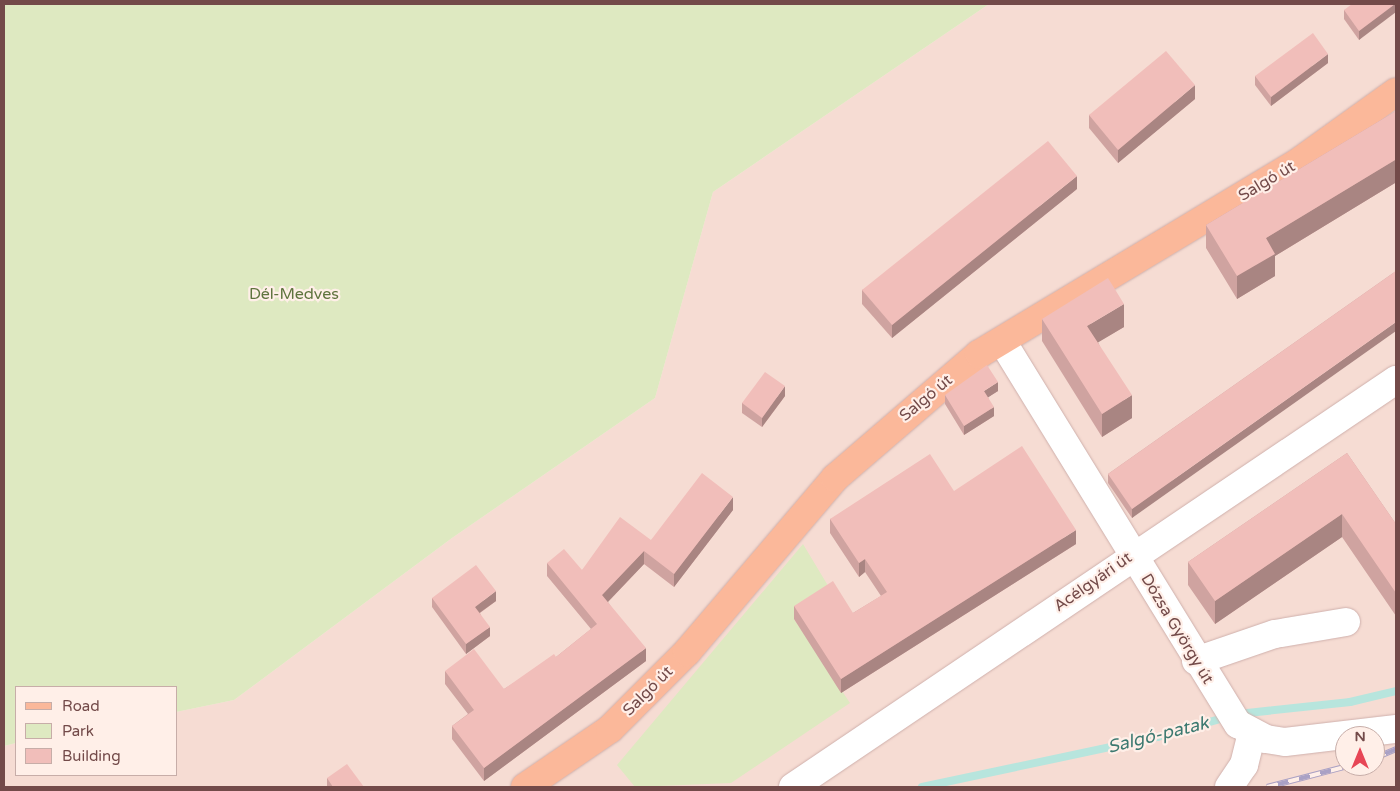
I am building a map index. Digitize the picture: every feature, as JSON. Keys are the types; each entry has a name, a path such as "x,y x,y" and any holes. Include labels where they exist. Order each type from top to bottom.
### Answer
{"main road":[{"name":"Salgó út","path":"525,787 610,729 687,652 835,478 920,402 1002,341 1300,161 1396,92"}],"street":[{"name":"Dózsa György út","path":"1002,341 1196,661 1238,721"},
{"name":"Acélgyári út","path":"792,787 1132,555 1396,380"},
{"path":"1196,661 1275,634 1346,622"},
{"path":"1238,721 1285,742 1396,729"},
{"path":"1229,787 1244,765 1238,721"}],"shaded area":[{"path":"989,4 1396,4 1396,787 4,787 4,746 15,743 15,776 178,776 178,712 234,700 452,538 655,398 713,192"}],"green space":[{"name":"Dél-Medves","path":"4,4 989,4 713,192 655,398 452,538 234,700 178,712 178,686 15,686 15,743 4,746"},
{"path":"803,544 833,594 794,619 850,703 731,783 635,787 617,765"}],"building":[{"path":"1352,4 1395,4 1359,31 1344,10"},
{"path":"1313,33 1328,54 1271,97 1255,76"},
{"path":"1166,51 1195,85 1118,150 1089,115"},
{"path":"1396,111 1396,162 1395,160 1266,238 1275,254 1237,276 1206,225"},
{"path":"1048,141 1077,176 892,325 862,290"},
{"path":"1396,271 1396,322 1132,509 1108,474"},
{"path":"1108,278 1124,304 1087,326 1132,395 1102,414 1042,319"},
{"path":"987,365 998,382 984,391 994,407 964,426 945,395"},
{"path":"765,372 785,386 762,418 742,403"},
{"path":"1022,446 1076,530 841,679 794,606 833,581 853,613 887,592 865,559 859,563 830,519 930,454 954,491"},
{"path":"1347,453 1396,524 1396,593 1342,514 1215,601 1188,562"},
{"path":"702,473 733,497 674,574 644,551 602,595 646,648 484,768 452,726 474,710 445,671 474,649 504,689 554,654 556,657 597,624 547,563 564,549 582,570 620,517 651,540"},
{"path":"476,565 496,591 475,607 490,627 466,644 432,598"},
{"path":"347,764 364,787 333,787 327,778"}],"waterway":[{"name":"Salgó-patak","path":"1238,714 1350,702 1396,691"},
{"name":"Salgó-patak","path":"922,787 1158,737 1227,717"}],"railway":[{"path":"1385,754 1396,749"},
{"path":"1267,787 1335,769"}]}
